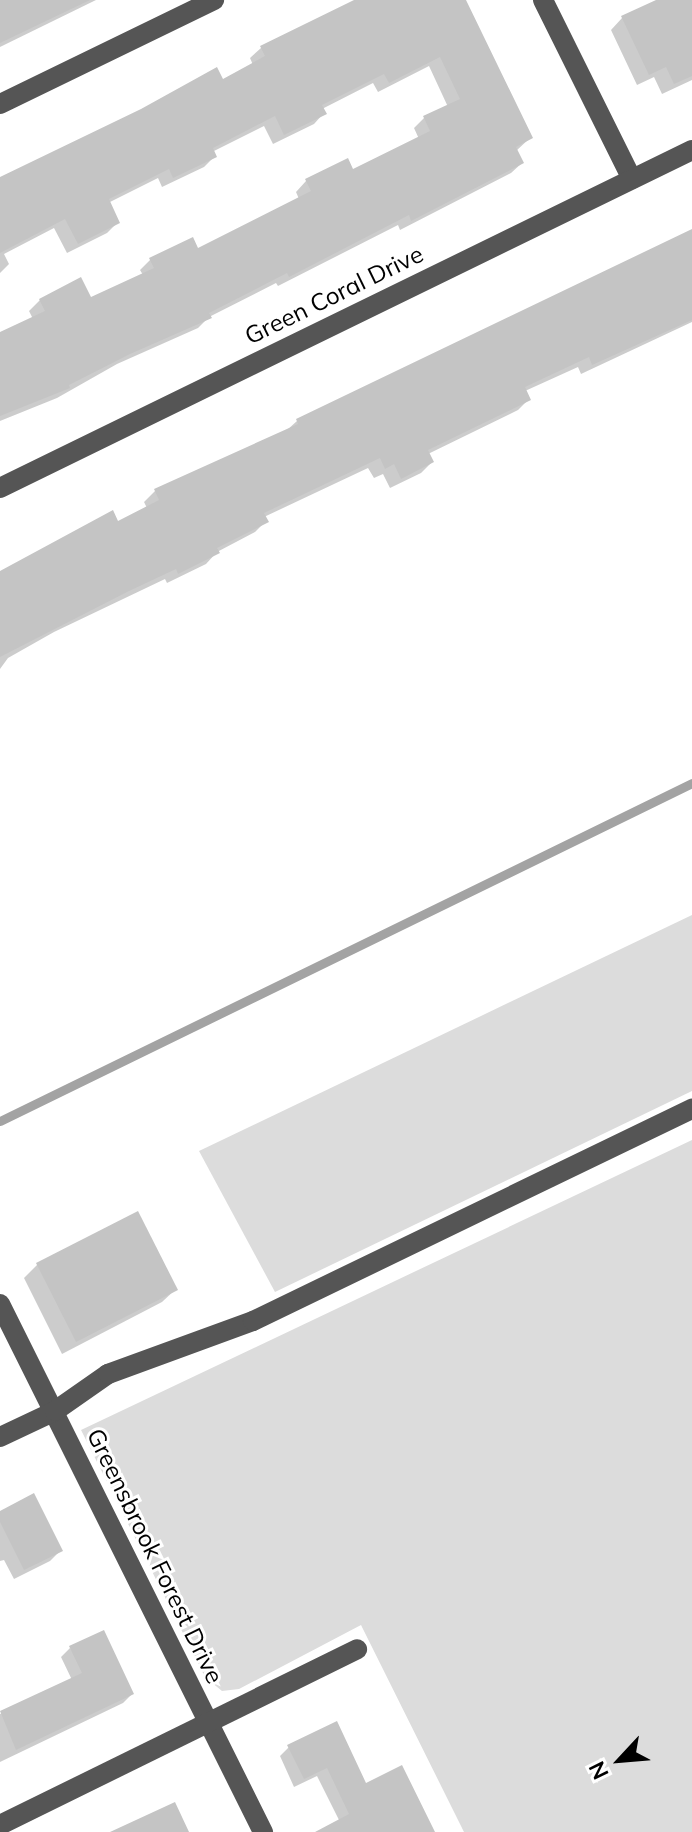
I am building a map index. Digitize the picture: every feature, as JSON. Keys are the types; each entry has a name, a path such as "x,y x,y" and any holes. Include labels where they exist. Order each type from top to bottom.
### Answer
{"street":[{"path":"0,104 214,0"},
{"path":"543,0 632,179"},
{"name":"Green Coral Drive","path":"0,488 692,150"},
{"path":"0,1437 55,1411 108,1374 253,1321 692,1109"},
{"name":"Greensbrook Forest Drive","path":"0,1304 263,1832"},
{"path":"0,1825 357,1649"}],"shaded area":[{"path":"692,915 692,1091 275,1292 199,1151"},
{"path":"692,1140 692,1832 464,1832 361,1625 239,1689 222,1691 205,1677 81,1430"}],"building":[{"path":"0,0 90,0 0,43"},
{"path":"354,0 466,0 533,138 516,147 524,163 411,221 409,215 289,277 287,273 209,313 212,318 130,354 69,385 70,388 0,416 0,332 45,311 39,299 81,277 91,297 154,268 149,258 193,237 198,248 311,191 305,179 348,158 353,169 430,131 423,116 460,99 440,57 389,83 384,74 322,105 327,114 284,135 275,116 213,148 217,157 173,178 169,169 109,199 120,223 78,244 65,219 0,253 0,177 141,109 217,67 223,79 265,56 260,46"},
{"path":"656,0 692,0 692,76 674,84 666,67 649,75 621,16"},
{"path":"692,229 692,320 592,365 589,357 525,387 531,400 428,450 434,462 401,479 394,464 385,469 380,458 264,513 269,522 217,548 220,553 178,574 176,569 129,591 0,657 0,571 113,510 118,521 159,500 154,489 298,424 296,419"},
{"path":"138,1211 178,1290 76,1342 36,1263"},
{"path":"34,1493 63,1551 24,1570 0,1522 0,1511"},
{"path":"104,1630 134,1694 16,1750 0,1711 82,1673 69,1646"},
{"path":"337,1721 366,1783 402,1765 435,1832 315,1832 349,1814 327,1768 304,1779 287,1745"},
{"path":"175,1802 189,1832 110,1832"}],"waterway":[{"path":"0,1121 692,783"}]}
